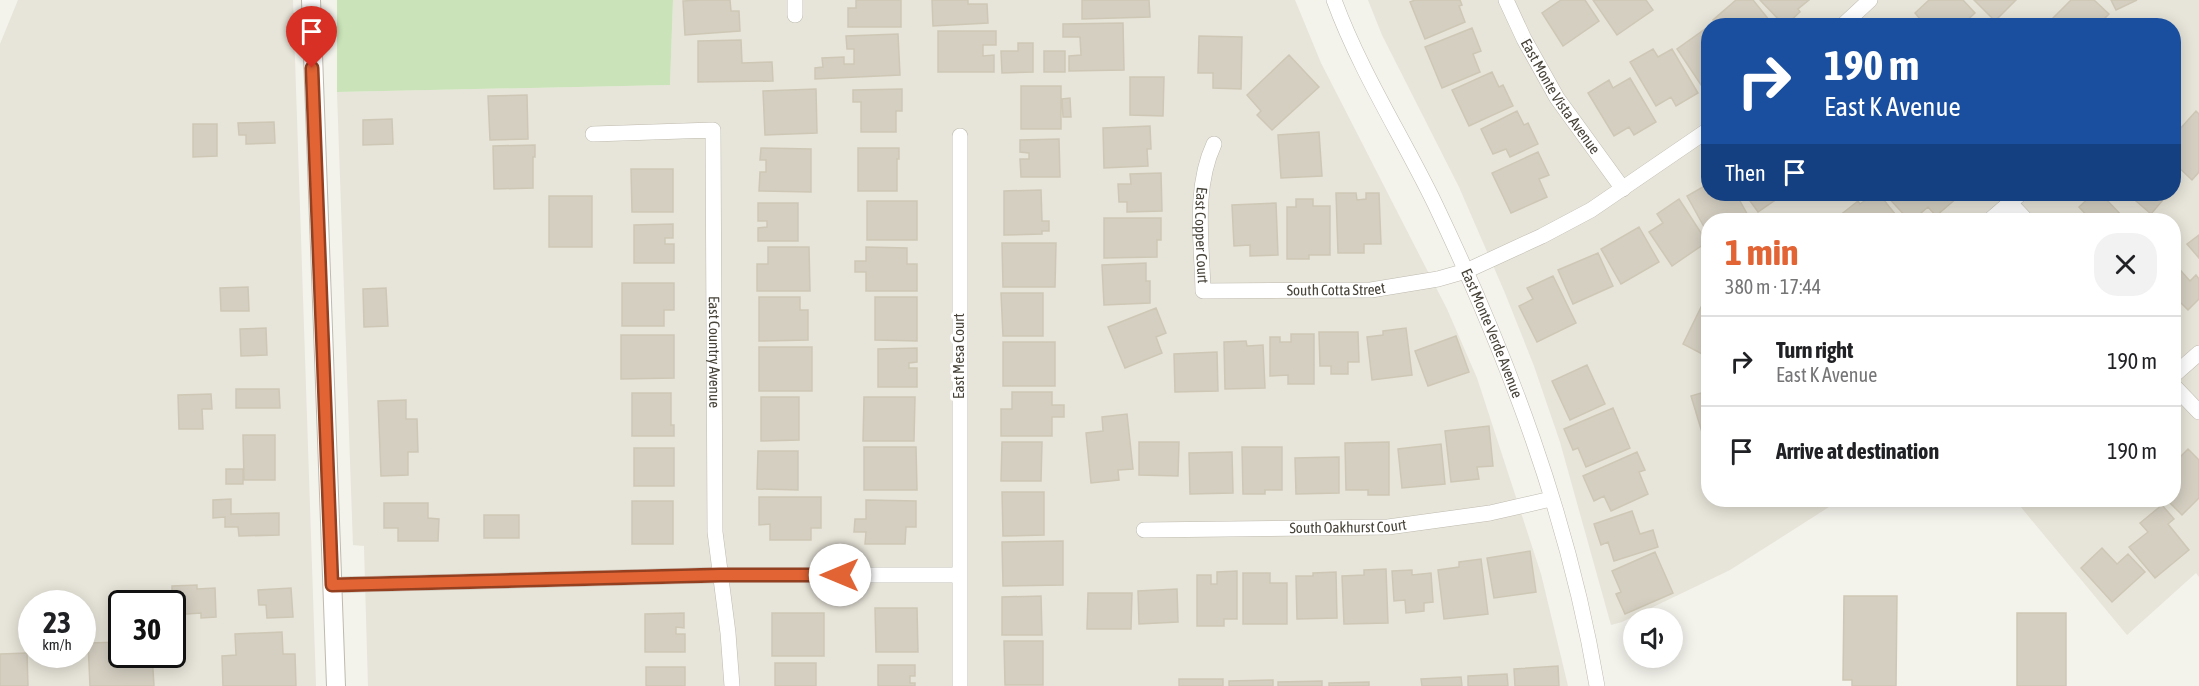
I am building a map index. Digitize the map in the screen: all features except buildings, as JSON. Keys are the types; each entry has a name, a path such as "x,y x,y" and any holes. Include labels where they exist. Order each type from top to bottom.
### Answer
{"street":[{"path":"311,0 336,686"},
{"name":"East Monte Verde Avenue","path":"1334,0 1354,49 1434,203 1512,378 1551,499 1578,598 1597,686"},
{"name":"East Monte Vista Avenue","path":"1506,0 1528,47 1557,98 1623,189"},
{"path":"1851,18 1870,0"},
{"name":"East Country Avenue","path":"593,134 712,130 715,532 728,633 732,686"},
{"name":"South Cotta Street","path":"1203,291 1371,290 1438,279 1466,271 1542,236 1591,210 1701,135"},
{"name":"East Mesa Court","path":"960,136 960,686"},
{"name":"East Copper Court","path":"1203,291 1201,185 1206,161 1214,144"},
{"path":"1998,213 2012,201"},
{"path":"2181,369 2199,353"},
{"path":"2181,393 2199,412"},
{"name":"South Oakhurst Court","path":"1144,530 1388,527 1490,513 1551,499"},
{"path":"332,585 720,575 959,575"}],"shaded area":[{"path":"18,0 293,0 316,686 0,686 0,44"},
{"path":"673,0 1295,0 1321,63 1447,309 1477,378 1541,574 1568,686 368,686 364,546 353,545 337,92 670,85"},
{"path":"1368,0 2199,0 2199,577 2196,573 2127,635 2021,507 2181,507 2181,213 1701,213 1701,507 1829,507 1730,570 1651,608 1623,608 1623,622 1611,625 1560,442 1534,366 1459,187 1382,35"}],"green space":[{"path":"337,0 673,0 670,85 337,92"}],"route":[{"path":"312,68 332,585 720,575 840,575"}]}
